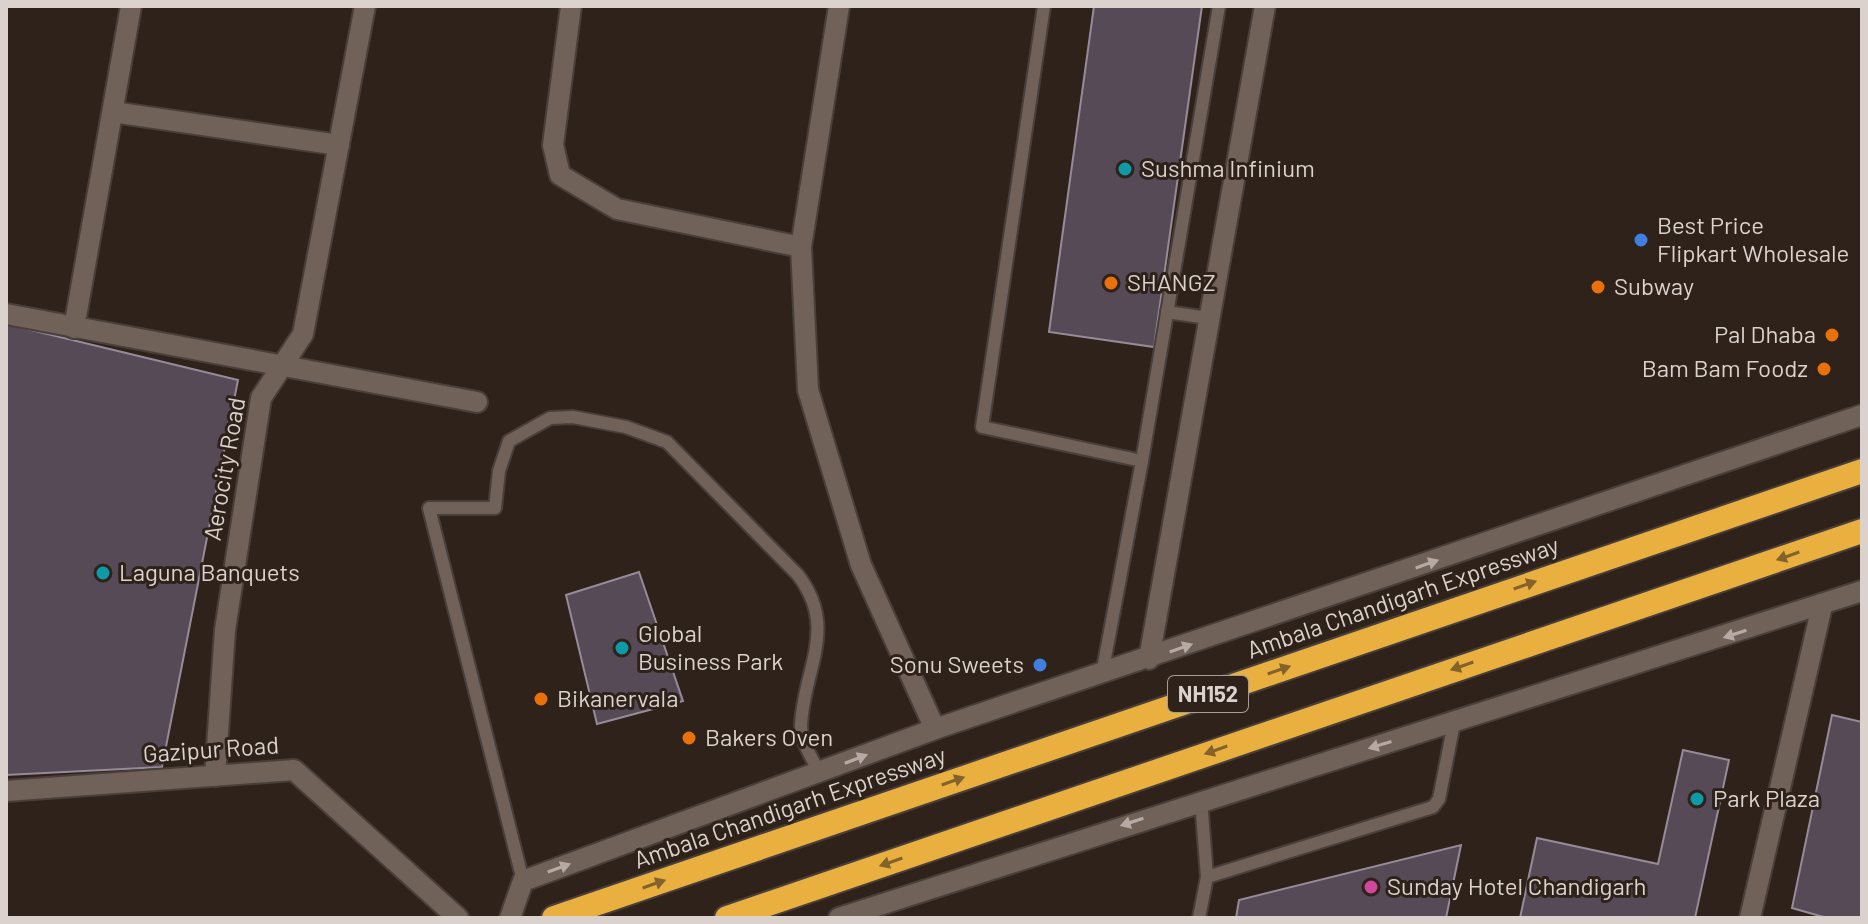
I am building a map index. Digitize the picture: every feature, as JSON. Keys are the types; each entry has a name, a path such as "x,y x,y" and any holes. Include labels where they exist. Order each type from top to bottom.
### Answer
{"highway":[{"name":"Ambala Chandigarh Expressway","path":"554,918 1862,471"},
{"name":"NH152","path":"727,918 1862,531"}],"street":[{"path":"74,328 131,6"},
{"name":"Aerocity Road","path":"215,776 225,630 261,398 303,334 365,6"},
{"path":"571,6 553,145 560,175 617,209 801,247"},
{"path":"839,6 801,247 808,390 861,565 935,729"},
{"path":"1149,659 1265,6"},
{"path":"113,112 339,145"},
{"path":"6,314 477,402"},
{"path":"510,918 523,881 935,729 1862,415"},
{"path":"839,918 1862,591"},
{"path":"1750,918 1822,606"},
{"name":"Gazipur Road","path":"6,791 294,770 458,918"}],"lane":[{"path":"1044,6 982,427 1142,461"},
{"path":"1102,674 1142,461 1219,6"},
{"path":"1167,312 1208,318"},
{"path":"523,881 429,508 495,508 499,471 509,441 550,418 573,417 626,427 667,442 811,592 817,616 818,647 801,728 819,772"},
{"path":"1207,877 1433,807 1439,799 1454,723"},
{"path":"1199,918 1207,877 1201,800"}],"building":[{"name":"Sushma Infinium","path":"1094,6 1202,6 1154,347 1049,332"},
{"name":"Laguna Banquets","path":"6,324 238,380 162,767 6,775"},
{"name":"Global Business Park","path":"639,572 683,701 597,724 566,595"},
{"path":"1832,715 1862,722 1862,918 1827,918 1792,908"},
{"name":"Park Plaza","path":"1683,750 1729,760 1695,918 1520,918 1537,838 1658,864"},
{"name":"Sunday Hotel Chandigarh","path":"1461,845 1446,918 1236,918 1239,900"}],"place":[{"name":"Sushma Infinium","path":"1125,169"},
{"name":"Best Price Flipkart Wholesale","path":"1641,240"},
{"name":"SHANGZ","path":"1111,283"},
{"name":"Subway","path":"1598,287"},
{"name":"Pal Dhaba","path":"1832,335"},
{"name":"Bam Bam Foodz","path":"1824,369"},
{"name":"Laguna Banquets","path":"103,573"},
{"name":"Global Business Park","path":"622,648"},
{"name":"Sonu Sweets","path":"1040,665"},
{"name":"Bikanervala","path":"541,699"},
{"name":"Bakers Oven","path":"689,738"},
{"name":"Park Plaza","path":"1697,799"},
{"name":"Sunday Hotel Chandigarh","path":"1371,887"}]}
